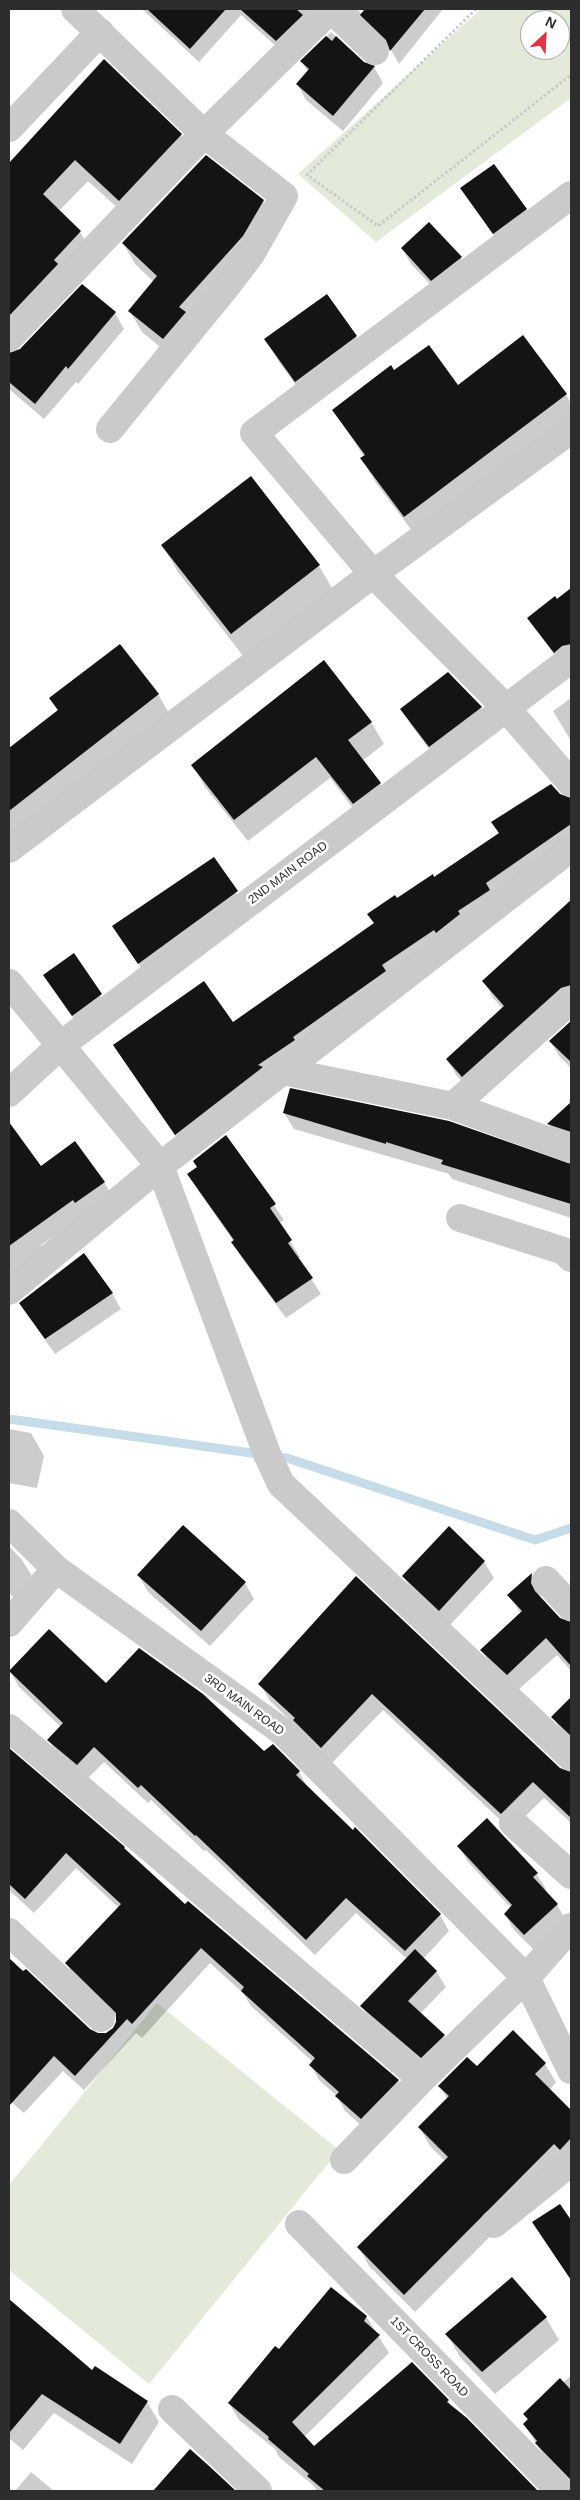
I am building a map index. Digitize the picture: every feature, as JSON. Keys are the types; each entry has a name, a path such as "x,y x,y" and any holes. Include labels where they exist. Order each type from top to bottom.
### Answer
{"street":[{"path":"75,9 204,134 284,196 251,254 110,429"},
{"path":"9,338 204,134 332,9 375,51"},
{"path":"9,128 100,32"},
{"path":"571,196 254,433 373,574 505,707 571,783"},
{"path":"9,849 373,574 571,430"},
{"name":"2ND MAIN ROAD","path":"9,1093 61,1046 505,707 571,659"},
{"path":"9,1291 160,1166 571,848"},
{"path":"9,983 160,1166 267,1454 281,1484 571,1757"},
{"path":"453,1106 571,1000"},
{"path":"283,1071 453,1106 571,1149"},
{"path":"460,1218 564,1251 571,1258"},
{"name":"3RD MAIN ROAD","path":"9,1523 56,1569 283,1732 526,1978 571,2070"},
{"path":"9,1623 56,1569"},
{"path":"546,1580 571,1607"},
{"path":"9,1728 422,2080"},
{"path":"513,1823 571,1875"},
{"path":"344,2160 526,1978 571,1927"},
{"path":"9,1932 101,2018"},
{"path":"494,2224 571,2162"},
{"name":"1ST CROSS ROAD","path":"299,2224 560,2491"},
{"path":"172,2409 258,2491"}],"path":[{"path":"476,9 307,175 378,226 571,75"}],"green space":[{"path":"481,9 571,9 571,98 376,242 298,174"},
{"path":"157,2003 339,2150 149,2384 9,2270 9,2185"}],"building":[{"path":"147,9 226,9 190,49"},
{"path":"240,9 296,9 303,15 276,41"},
{"path":"365,9 425,9 390,51 386,40 360,15"},
{"path":"326,36 332,41 336,36 364,62 375,66 333,116 296,84 309,69 300,61"},
{"path":"104,59 182,134 119,201 75,160 43,194 81,231 54,260 58,264 9,316 9,163"},
{"path":"206,155 264,200 243,236 179,307 186,312 163,339 128,311 157,276 122,243"},
{"path":"494,164 527,209 493,234 460,188"},
{"path":"429,222 462,257 431,281 401,248"},
{"path":"82,284 116,312 68,369 66,366 35,404 9,382 9,353 20,349"},
{"path":"327,294 357,336 295,382 264,339"},
{"path":"523,335 567,394 404,517 360,458 365,455 332,410 391,365 394,370 429,345 458,385"},
{"path":"251,476 320,565 231,634 161,545"},
{"path":"571,588 571,644 562,646 554,653 527,618 555,596 557,599"},
{"path":"120,644 159,694 9,811 9,748 58,710 49,698"},
{"path":"324,660 372,722 348,740 381,783 353,804 316,757 234,820 191,765"},
{"path":"448,672 482,707 429,747 400,709"},
{"path":"551,784 560,794 571,798 571,824 486,883 490,890 458,911 460,914 436,933 434,930 382,965 386,971 293,1037 295,1040 258,1065 263,1067 175,1135 113,1045 204,981 233,1022 374,923 367,914 395,895 397,898 433,874 434,877 499,833 491,822"},
{"path":"214,857 238,891 138,964 112,926"},
{"path":"571,900 571,985 561,988 462,1077 446,1059 504,1006 482,981"},
{"path":"74,953 102,994 72,1016 43,975"},
{"path":"571,1021 571,1062 549,1041"},
{"path":"290,1088 449,1121 571,1164 571,1204 441,1164 443,1160 283,1113"},
{"path":"571,1102 571,1132 547,1124"},
{"path":"9,1122 41,1166 75,1141 105,1182 75,1203 73,1200 9,1246"},
{"path":"226,1135 276,1204 270,1208 292,1240 288,1243 313,1278 276,1303 231,1242 234,1240 187,1174 197,1167 193,1161"},
{"path":"84,1253 113,1293 45,1339 19,1303"},
{"path":"183,1525 246,1582 201,1631 137,1575"},
{"path":"449,1526 485,1561 439,1611 402,1576"},
{"path":"532,1573 531,1583 535,1591 560,1618 571,1622 571,1666 546,1638 507,1675 480,1650 522,1611 507,1595"},
{"path":"356,1576 560,1768 571,1772 571,1818 533,1782 501,1814 372,1694 321,1748 293,1720 295,1718 258,1684"},
{"path":"49,1629 106,1683 139,1648 203,1694 264,1751 273,1744 300,1771 296,1775 353,1830 355,1827 441,1914 405,1951 346,1898 306,1940 196,1835 141,1785 138,1788 94,1747 77,1765 47,1740 63,1723 9,1671"},
{"path":"571,1697 571,1736 551,1717"},
{"path":"9,1748 125,1847 185,1904 188,1901 399,2080 361,2119 335,2096 339,2092 309,2065 315,2058 241,1991 244,1987 201,1948 132,2024 127,2019 75,2076 54,2056 9,2106 9,1958 23,1971 26,1969 90,2029 98,2033 106,2033 113,2028 116,2022 116,2013 65,1963 121,1904 66,1853 25,1899 9,1884"},
{"path":"487,1818 538,1873 533,1877 558,1904 524,1935 504,1914 512,1905 457,1846"},
{"path":"415,1949 437,1971 408,2001 445,2035 421,2058 360,2006"},
{"path":"513,2030 546,2063 535,2074 571,2110 571,2138 560,2150 554,2144 404,2295 357,2247 448,2157 418,2127 449,2096 438,2086 467,2057 477,2066"},
{"path":"560,2204 571,2220 571,2280 532,2222"},
{"path":"512,2277 547,2317 482,2372 445,2334"},
{"path":"331,2287 367,2316 364,2321 380,2335 292,2422 314,2446 412,2362 449,2400 447,2402 467,2418 538,2491 325,2491 307,2476 309,2474 268,2439 269,2437 228,2403 275,2346 279,2349"},
{"path":"9,2299 92,2370 95,2366 148,2401 120,2444 42,2394 9,2433"},
{"path":"560,2378 571,2390 571,2480 535,2443 537,2441 523,2424 528,2419 523,2414"},
{"path":"190,2449 208,2465 236,2491 153,2491"}],"waterway":[{"path":"9,1419 287,1458 535,1540 571,1528"}]}
